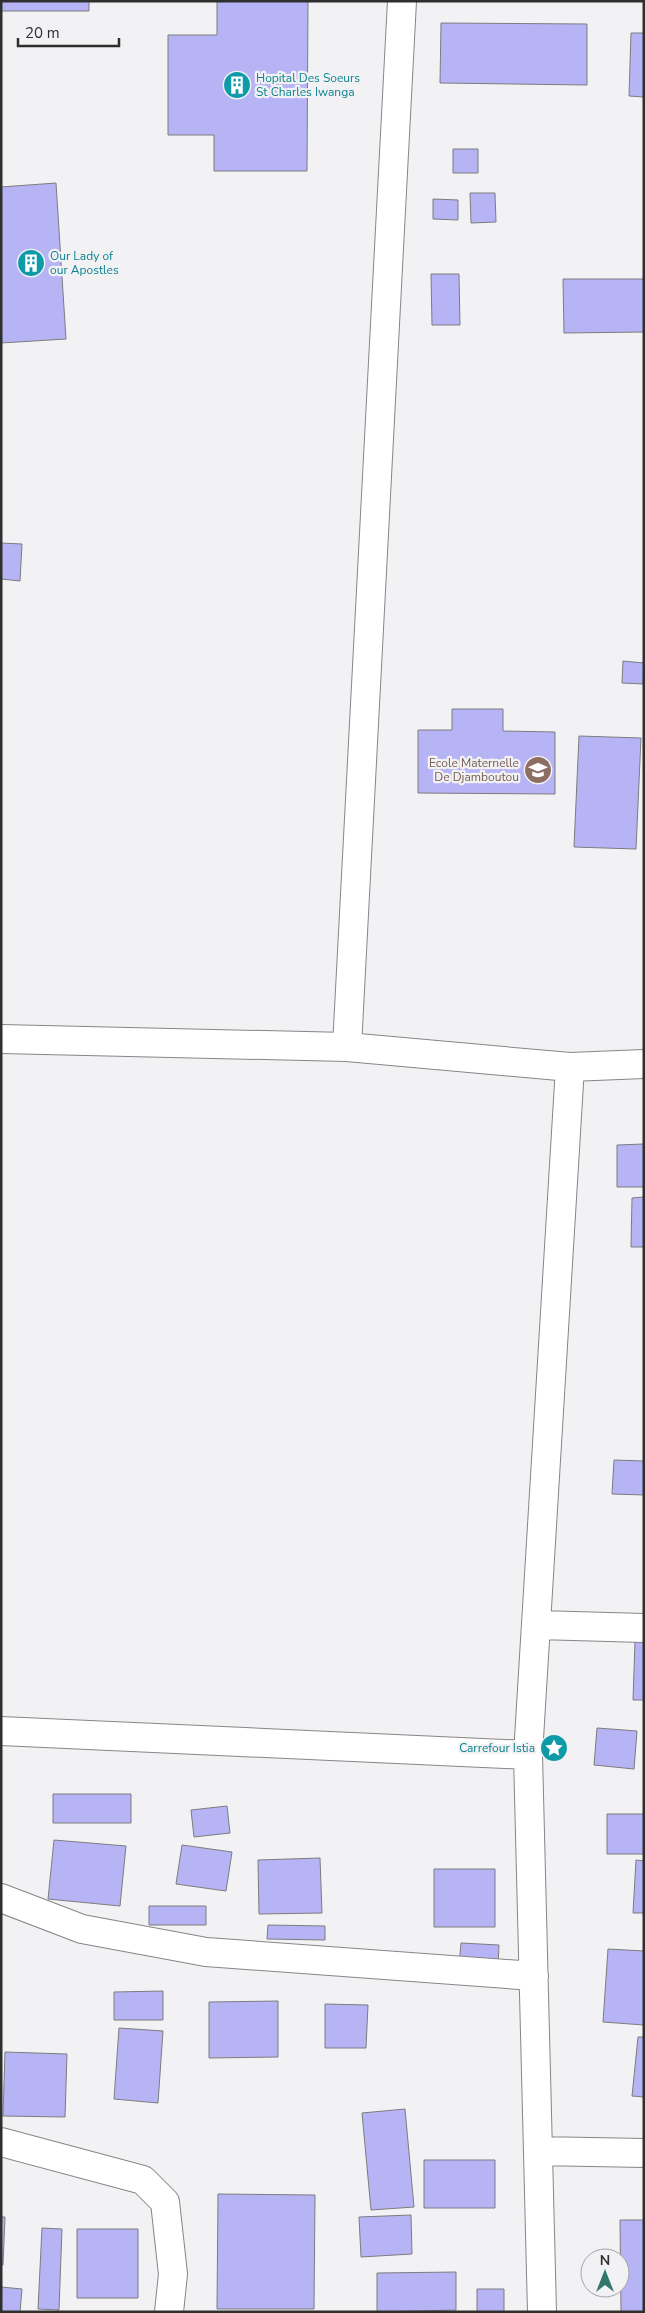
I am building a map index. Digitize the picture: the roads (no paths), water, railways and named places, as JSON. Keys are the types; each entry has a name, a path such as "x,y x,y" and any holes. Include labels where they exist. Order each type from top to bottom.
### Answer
{"street":[{"path":"347,1048 402,1"},
{"path":"1,1038 347,1048 570,1067 644,1064"},
{"path":"542,2312 528,1755 538,1625 570,1067"},
{"path":"538,1625 644,1628"},
{"path":"1,1731 528,1755"},
{"path":"1,1898 82,1929 206,1952 534,1976"},
{"path":"1,2142 143,2180 165,2202 172,2274 169,2312"},
{"path":"538,2151 644,2153"}],"place":[{"name":"Hopital Des Soeurs St Charles Iwanga","path":"237,85"},
{"name":"Our Lady of our Apostles","path":"31,263"},
{"name":"Ecole Maternelle De Djamboutou","path":"538,770"},
{"name":"Carrefour Istia","path":"554,1748"}]}
